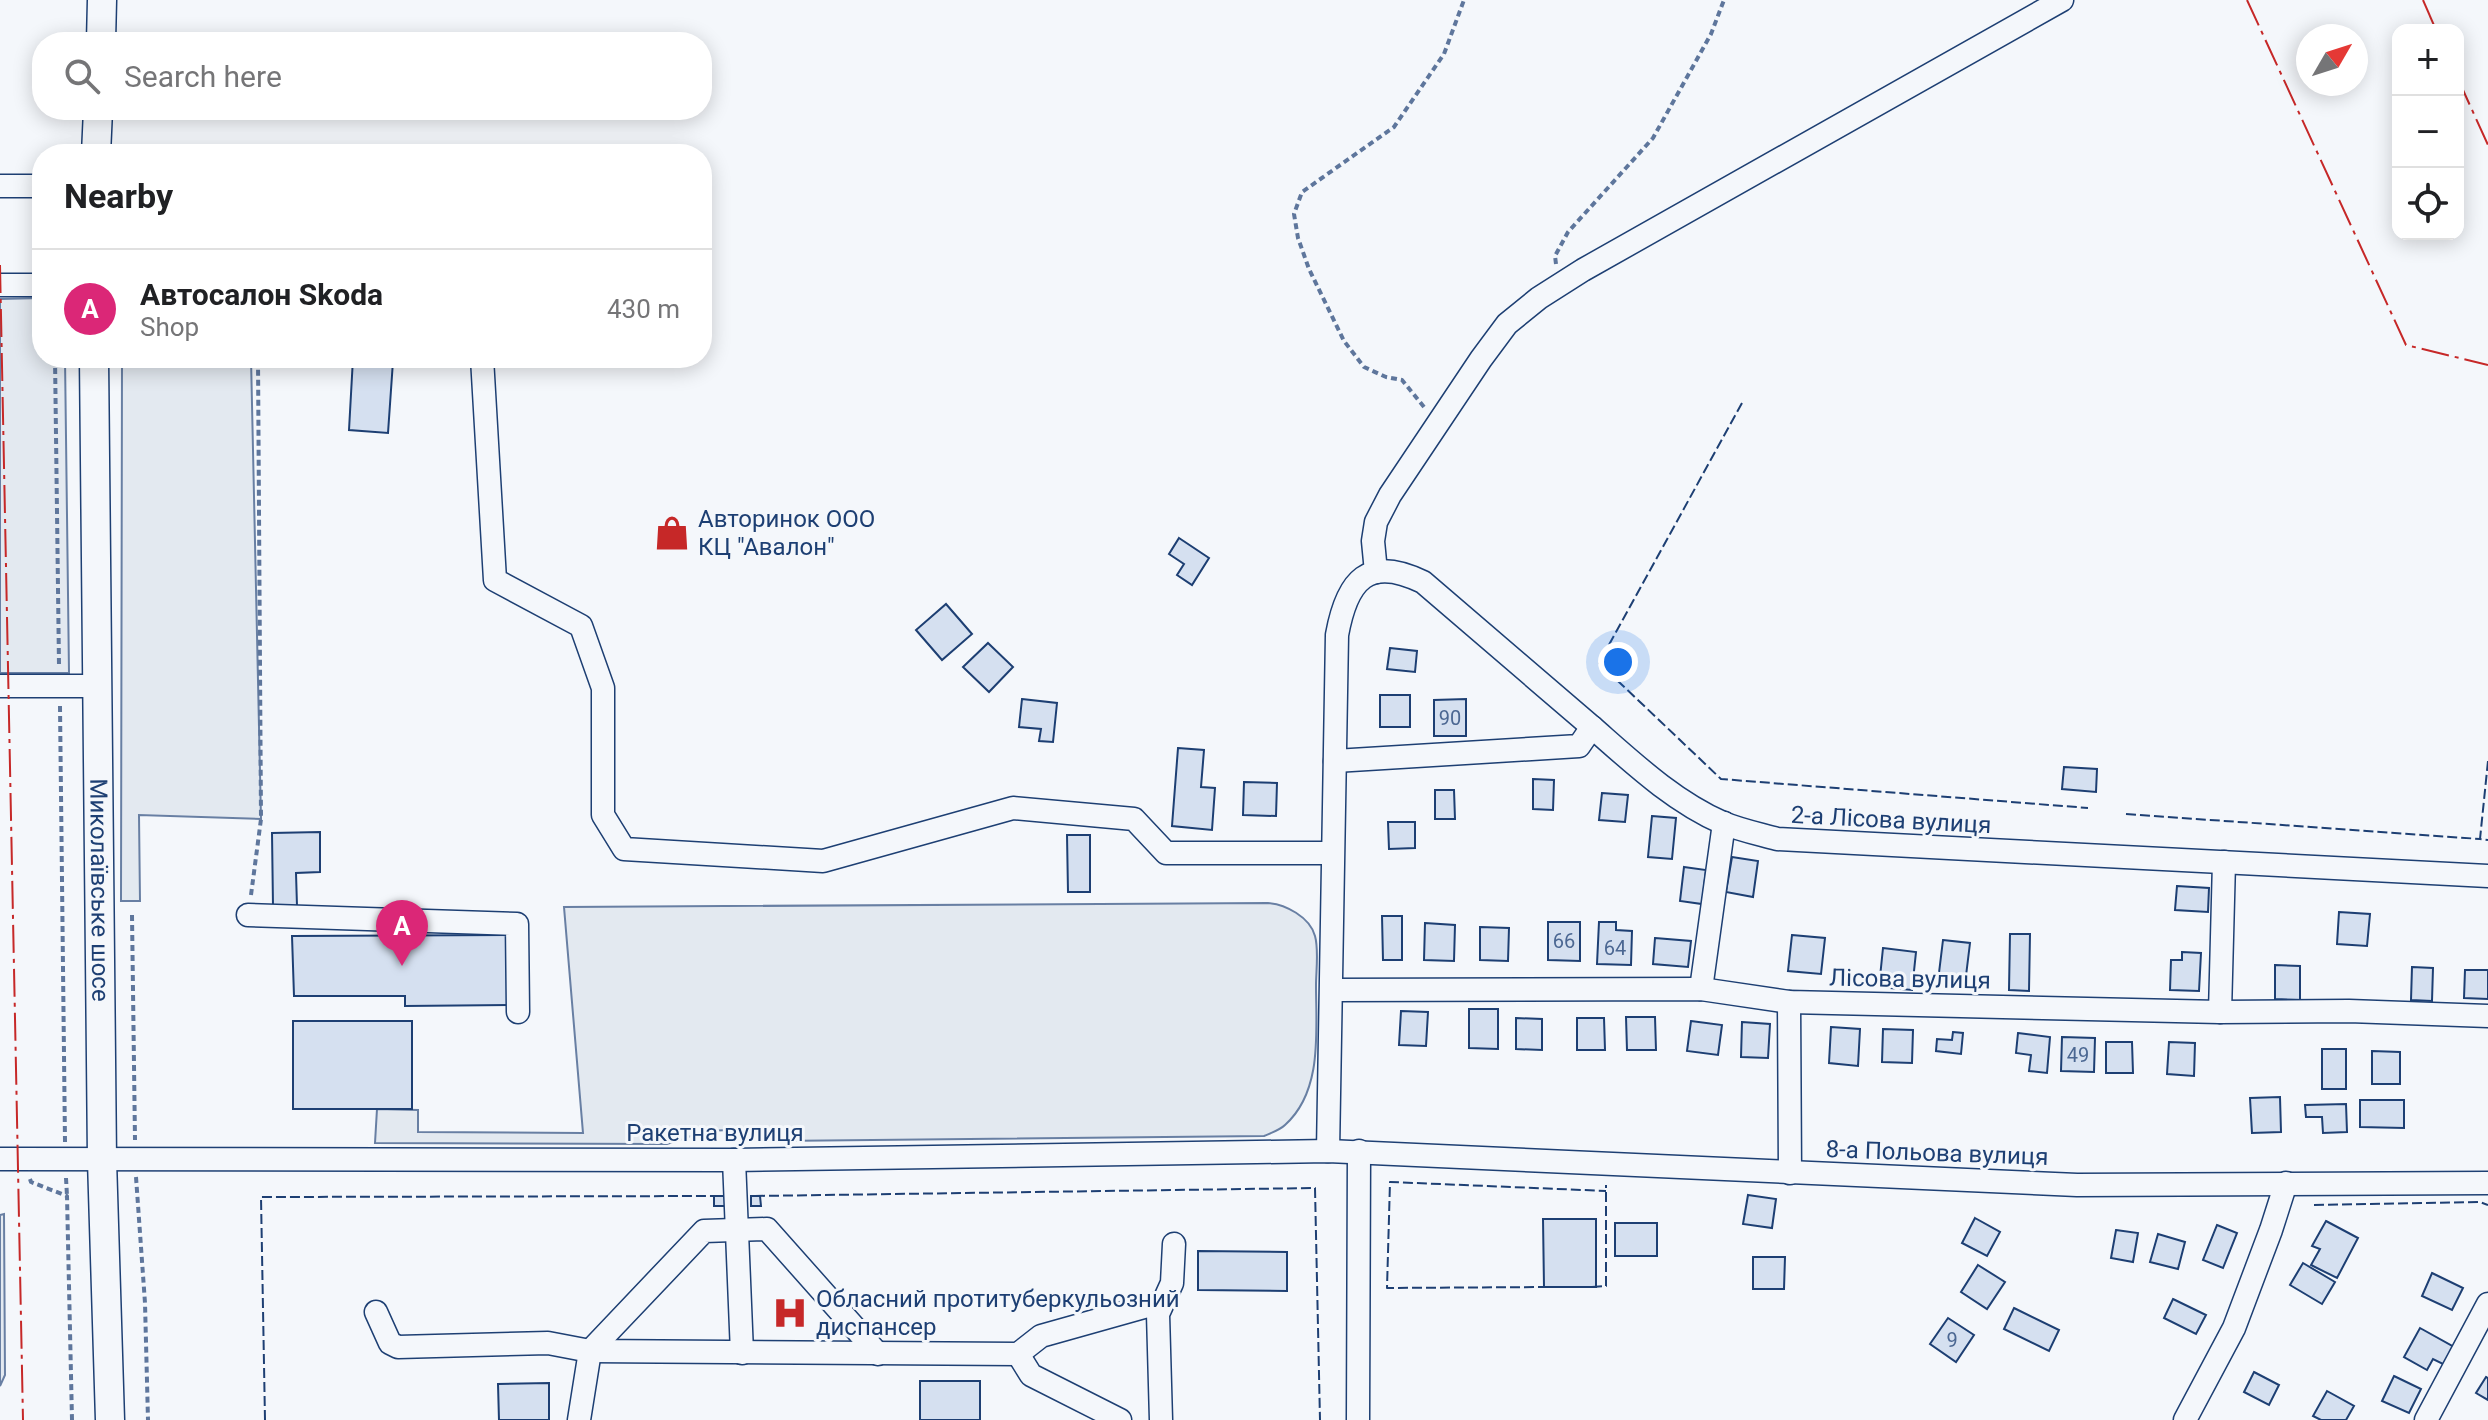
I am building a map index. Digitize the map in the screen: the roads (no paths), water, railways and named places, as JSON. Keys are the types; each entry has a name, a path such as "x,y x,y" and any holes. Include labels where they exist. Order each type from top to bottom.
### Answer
{"main road":[{"path":"101,32 102,0"},
{"path":"96,144 98,120"},
{"name":"Миколаївське шосе","path":"94,368 102,1160 110,1420"}],"street":[{"path":"1328,1151 1337,635 1350,591 1359,581 1376,572 1373,541 1376,522 1390,495 1507,324 1558,286 2062,0"},
{"path":"0,186 32,186"},
{"path":"0,285 32,285"},
{"path":"483,368 495,580 581,626 603,688 603,815 624,849 823,861 1013,808 1134,819 1166,853 1332,853"},
{"name":"2-а Лісова вулиця","path":"1376,572 1393,570 1423,582 1653,780 1687,804 1724,823 1777,839 2488,876"},
{"path":"0,686 98,686"},
{"path":"1335,761 1579,746 1592,727"},
{"path":"1701,989 1724,823"},
{"path":"2220,1012 2224,862"},
{"path":"248,915 517,924 518,1012"},
{"name":"Лісова вулиця","path":"1332,990 1701,989 1789,1002 2488,1016"},
{"path":"1789,1002 1790,1173"},
{"name":"Ракетна вулиця","path":"0,1159 734,1160 1328,1151"},
{"name":"8-а Польова вулиця","path":"1328,1151 2077,1185 2488,1183"},
{"path":"1358,1420 1359,1151"},
{"path":"734,1160 742,1353"},
{"path":"2185,1420 2234,1328 2286,1183"},
{"path":"579,1420 590,1351 704,1231 767,1229 878,1354"},
{"path":"1161,1420 1158,1314 1172,1283 1174,1244"},
{"path":"376,1312 390,1343 398,1347 548,1343 590,1351 1018,1354 1041,1336 1162,1302"},
{"path":"2426,1420 2488,1304"},
{"path":"1018,1354 1031,1375 1120,1420"}],"place":[{"name":"Авторинок ООО КЦ \"Авалон\"","path":"672,533"},
{"name":"Автосалон Skoda","path":"402,966"},
{"name":"Обласний протитуберкульозний диспансер","path":"790,1313"}]}
